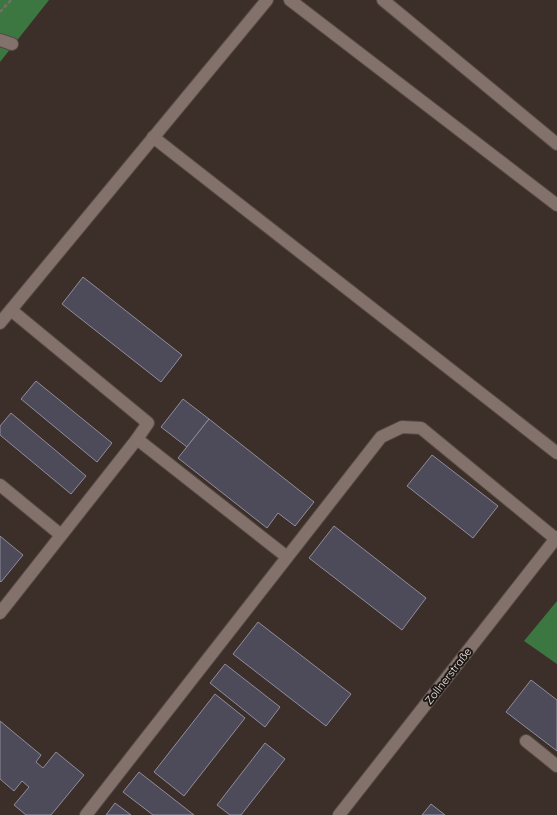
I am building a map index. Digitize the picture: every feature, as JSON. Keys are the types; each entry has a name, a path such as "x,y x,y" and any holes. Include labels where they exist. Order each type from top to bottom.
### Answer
{"street":[{"path":"0,323 267,0"},
{"path":"290,0 557,205"},
{"path":"383,0 557,144"},
{"path":"0,40 12,44"},
{"path":"154,137 557,453"},
{"path":"0,613 148,423 11,310"},
{"path":"86,815 381,437 402,428 421,428 556,538"},
{"path":"137,439 288,556"},
{"path":"0,484 61,535"},
{"name":"Zollnerstraße","path":"339,815 556,538"},
{"path":"526,741 557,766"}],"path":[{"path":"0,12 11,0"}],"green space":[{"path":"0,0 49,0 0,62"},
{"path":"557,601 557,664 524,641"}],"building":[{"path":"83,277 182,355 161,382 62,304"},
{"path":"36,381 112,443 97,462 21,399"},
{"path":"183,399 209,419 187,447 161,427"},
{"path":"11,413 86,476 71,494 0,435 0,426"},
{"path":"209,419 314,502 295,526 278,513 267,528 178,458"},
{"path":"432,455 498,506 473,538 407,486"},
{"path":"334,526 426,598 402,630 309,558"},
{"path":"0,536 23,555 1,582 0,581"},
{"path":"258,622 351,694 326,726 233,654"},
{"path":"225,664 280,707 265,727 210,683"},
{"path":"531,680 557,700 557,751 506,712"},
{"path":"215,694 245,718 184,796 154,772"},
{"path":"0,721 41,755 36,762 43,768 56,752 84,775 51,815 26,815 14,805 29,787 22,781 14,791 0,779"},
{"path":"265,743 285,759 241,815 230,815 217,805"},
{"path":"139,772 194,815 153,815 123,792"},
{"path":"115,803 131,815 106,815"},
{"path":"431,804 445,815 422,815"}]}
